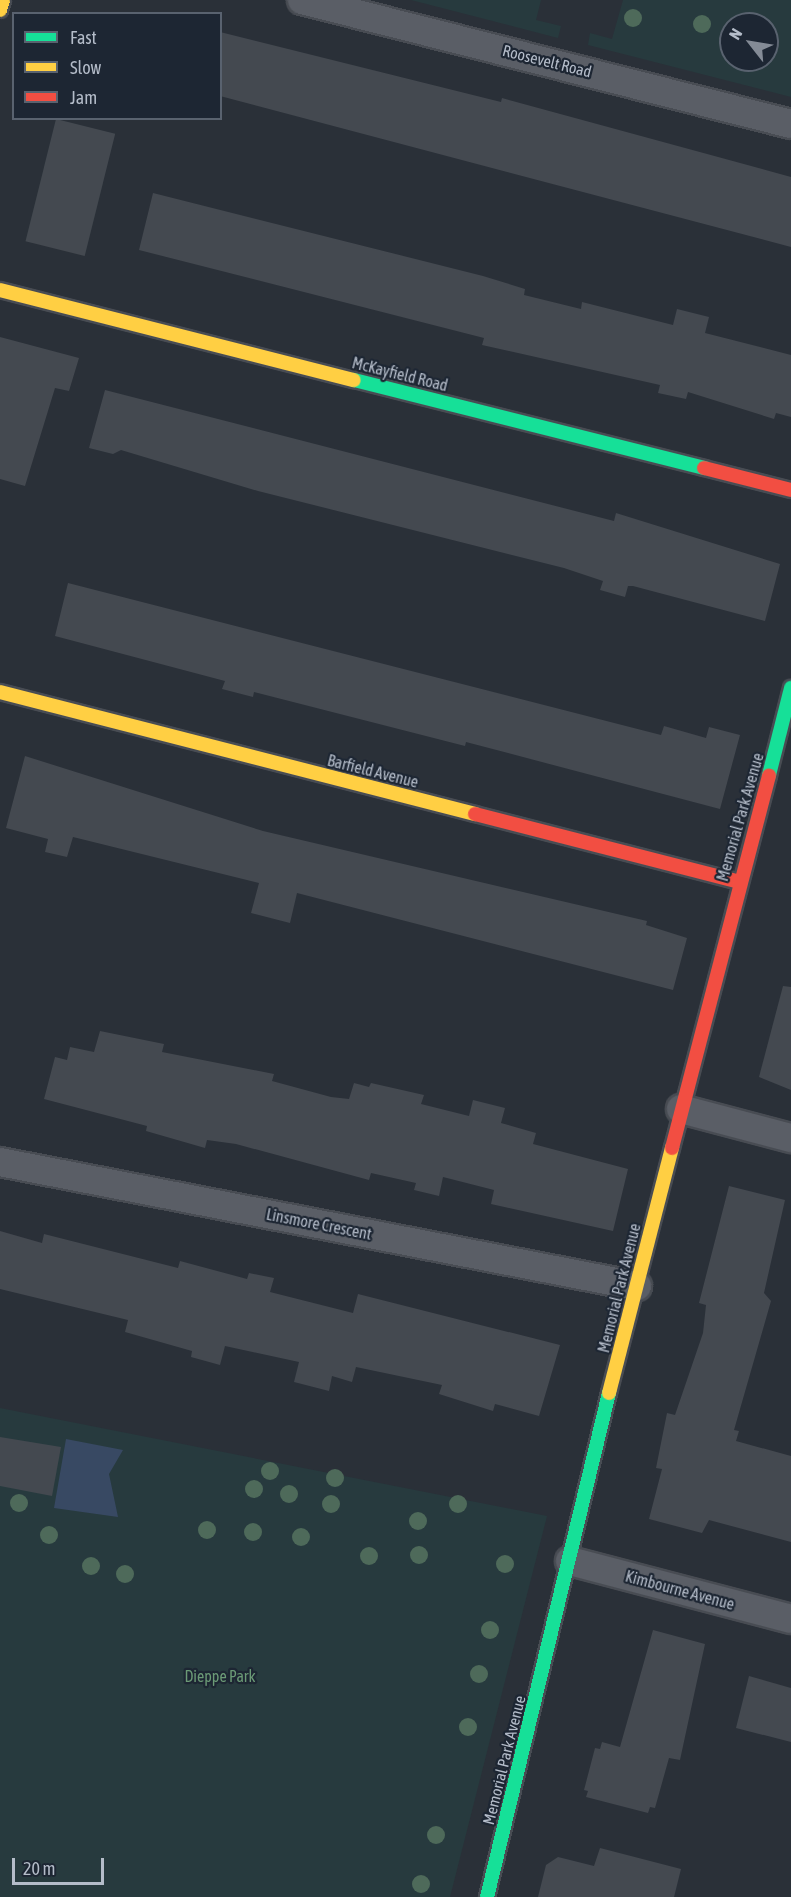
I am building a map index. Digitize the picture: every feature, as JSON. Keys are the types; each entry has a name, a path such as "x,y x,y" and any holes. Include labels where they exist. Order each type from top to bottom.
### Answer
{"street":[{"path":"0,10 3,0"},
{"name":"Roosevelt Road","path":"302,0 791,124"},
{"name":"McKayfield Road","path":"0,290 791,490"},
{"name":"Memorial Park Avenue","path":"487,1897 681,1109 791,688"},
{"name":"Barfield Avenue","path":"0,692 739,882"},
{"path":"681,1109 791,1138"},
{"name":"Linsmore Crescent","path":"0,1162 637,1286"},
{"name":"Kimbourne Avenue","path":"570,1561 791,1619"}],"green space":[{"path":"411,0 541,0 536,20 561,26 558,38"},
{"path":"623,0 791,0 791,97 588,45 590,33 612,39"},
{"name":"Dieppe Park","path":"0,1408 547,1516 450,1897 0,1897"}],"water":[{"path":"66,1439 123,1450 109,1474 118,1517 54,1508"}],"building":[{"path":"222,32 501,102 502,98 791,177 791,247 222,97"},
{"path":"56,120 115,134 85,256 26,241"},
{"path":"153,193 483,276 525,289 524,295 581,309 582,302 673,325 677,309 709,317 705,333 791,355 791,417 776,413 774,419 688,392 686,399 658,393 660,385 482,345 484,338 139,250"},
{"path":"0,337 79,358 69,391 55,388 25,486 0,479"},
{"path":"105,390 614,521 616,513 780,564 765,621 633,586 628,586 625,597 600,590 603,581 564,568 258,491 121,450 113,454 89,448"},
{"path":"68,583 661,735 664,726 706,738 709,727 740,735 720,809 466,742 465,746 254,692 253,697 222,689 225,681 55,636"},
{"path":"25,756 263,831 647,921 646,925 687,938 673,990 297,893 290,923 251,913 259,883 73,837 67,857 45,852 48,839 6,828"},
{"path":"783,986 791,987 791,1090 759,1077"},
{"path":"100,1031 164,1044 162,1052 274,1074 272,1081 331,1097 349,1099 354,1083 369,1087 371,1083 424,1095 421,1104 469,1116 473,1100 505,1108 501,1123 536,1133 533,1144 628,1169 613,1231 491,1204 494,1190 443,1177 439,1196 414,1190 416,1183 371,1173 369,1180 236,1144 207,1140 205,1148 146,1131 147,1126 44,1099 55,1057 67,1060 70,1047 94,1052"},
{"path":"729,1186 785,1200 764,1293 771,1301 734,1430 739,1431 736,1441 791,1456 791,1542 709,1520 702,1533 649,1519 662,1469 656,1468 667,1413 675,1415 703,1333 706,1305 699,1303"},
{"path":"0,1231 42,1243 44,1234 178,1268 180,1261 247,1279 249,1273 274,1278 270,1292 353,1313 358,1294 560,1345 539,1416 495,1404 493,1411 439,1394 442,1385 356,1367 352,1382 332,1376 329,1391 294,1382 299,1362 225,1346 220,1365 191,1357 192,1351 125,1332 128,1320 0,1289"},
{"path":"0,1437 61,1447 52,1496 0,1486"},
{"path":"653,1630 705,1644 680,1760 669,1758 655,1808 650,1807 648,1813 586,1797 588,1791 584,1790 595,1748 600,1749 602,1742 620,1747"},
{"path":"749,1676 791,1688 791,1742 736,1728"},
{"path":"600,1848 681,1869 674,1897 538,1897 546,1865 558,1857 594,1866"}],"traffic: fast":[{"path":"354,380 704,468"},
{"path":"769,775 791,688"},
{"path":"487,1897 609,1393"}],"traffic: slow":[{"path":"0,10 3,0"},
{"path":"0,290 354,380"},
{"path":"0,692 475,814"},
{"path":"609,1393 672,1148"}],"traffic: jam":[{"path":"704,468 791,490"},
{"path":"672,1148 769,775"},
{"path":"475,814 739,882"}]}
